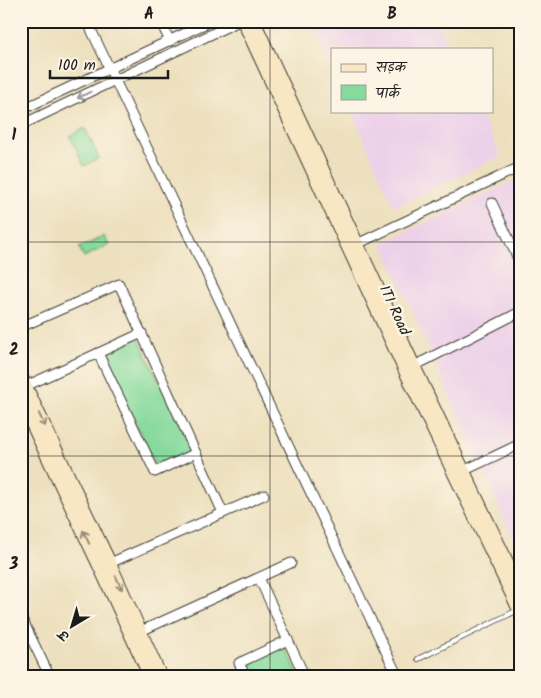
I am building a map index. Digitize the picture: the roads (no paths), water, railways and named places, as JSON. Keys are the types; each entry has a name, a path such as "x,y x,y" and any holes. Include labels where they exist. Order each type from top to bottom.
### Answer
{"street":[{"path":"87,21 398,677"},
{"path":"160,21 170,40"},
{"path":"21,110 211,21"},
{"path":"21,125 239,21"},
{"name":"ITI Road","path":"243,21 405,370 520,588"},
{"name":"ITI Road","path":"254,21 414,366 519,611"},
{"path":"357,244 520,167"},
{"path":"492,203 520,263"},
{"path":"21,327 119,284 223,513"},
{"path":"414,366 520,312"},
{"path":"142,333 98,353 24,381 141,632 156,676"},
{"path":"98,353 155,472 196,453"},
{"path":"21,401 101,570 156,676"},
{"path":"460,473 520,444"},
{"path":"110,564 264,495"},
{"path":"141,632 291,563"},
{"path":"259,578 305,677"},
{"path":"21,617 50,677"},
{"path":"246,677 239,663 288,640"}],"lane":[{"path":"418,659 519,611"}]}
